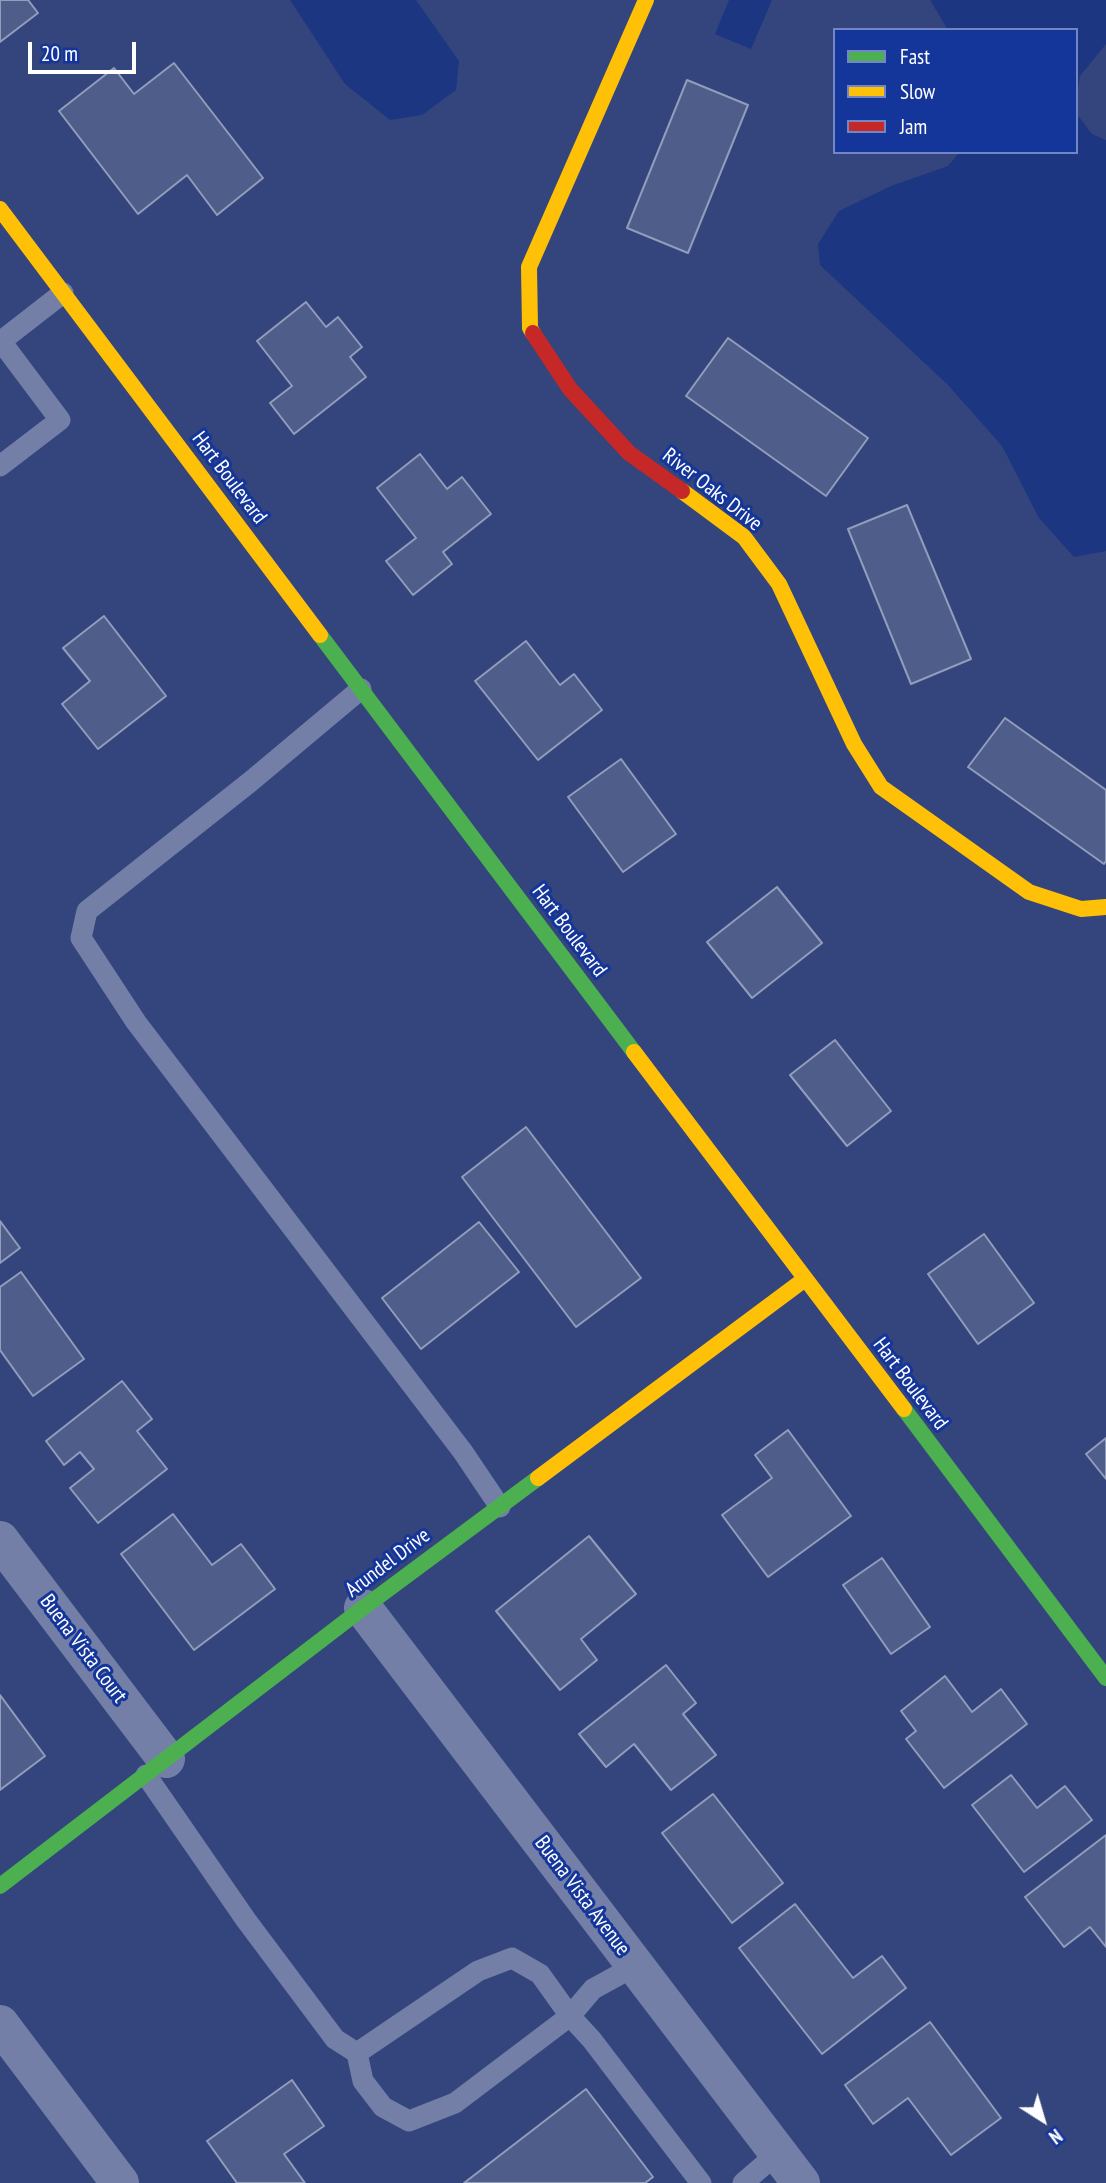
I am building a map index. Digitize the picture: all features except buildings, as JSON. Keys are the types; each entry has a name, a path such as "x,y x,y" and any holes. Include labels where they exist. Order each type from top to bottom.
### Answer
{"street":[{"name":"River Oaks Drive","path":"646,0 529,267 530,328 570,389 629,453 744,537 779,584 854,744 881,787 1029,892 1082,909 1106,907"},
{"name":"Hart Boulevard","path":"0,209 1106,1678"},
{"name":"Arundel Drive","path":"0,1886 363,1608 805,1279"},
{"name":"Buena Vista Court","path":"0,1540 156,1767"},
{"name":"Buena Vista Avenue","path":"363,1608 790,2168"},
{"path":"0,2024 120,2183"}],"lane":[{"path":"0,466 60,420 0,341 63,293"},
{"path":"361,689 250,782 87,911 81,938 136,1022 454,1441 500,1507"},
{"path":"156,1767 246,1920 335,2039 357,2053 363,2081 383,2107 410,2121 455,2103 570,2016 593,1989 635,1966"},
{"path":"357,2053 478,1971 512,1958 540,1974 701,2183"},
{"path":"743,2183 790,2168"}],"water":[{"path":"290,0 416,0 459,61 456,90 422,115 390,120 345,84"},
{"path":"729,0 772,0 751,49 715,34"},
{"path":"930,0 1106,0 1106,44 1080,76 1078,88 1078,28 947,28"},
{"path":"1078,116 1092,134 1106,140 1106,551 1074,557 1039,518 1002,446 948,385 820,265 818,244 839,211 891,186 948,166 958,154 1078,154"}],"traffic: fast":[{"path":"320,635 634,1052"},
{"path":"904,1409 1106,1678"},
{"path":"0,1886 363,1608 538,1478"}],"traffic: slow":[{"path":"533,333 530,328 529,267 646,0"},
{"path":"0,209 320,635"},
{"path":"682,491 744,537 779,584 854,744 881,787 1029,892 1081,909 1106,907"},
{"path":"634,1052 904,1409"},
{"path":"538,1478 805,1279"}],"traffic: jam":[{"path":"533,333 570,389 629,453 682,491"}]}
